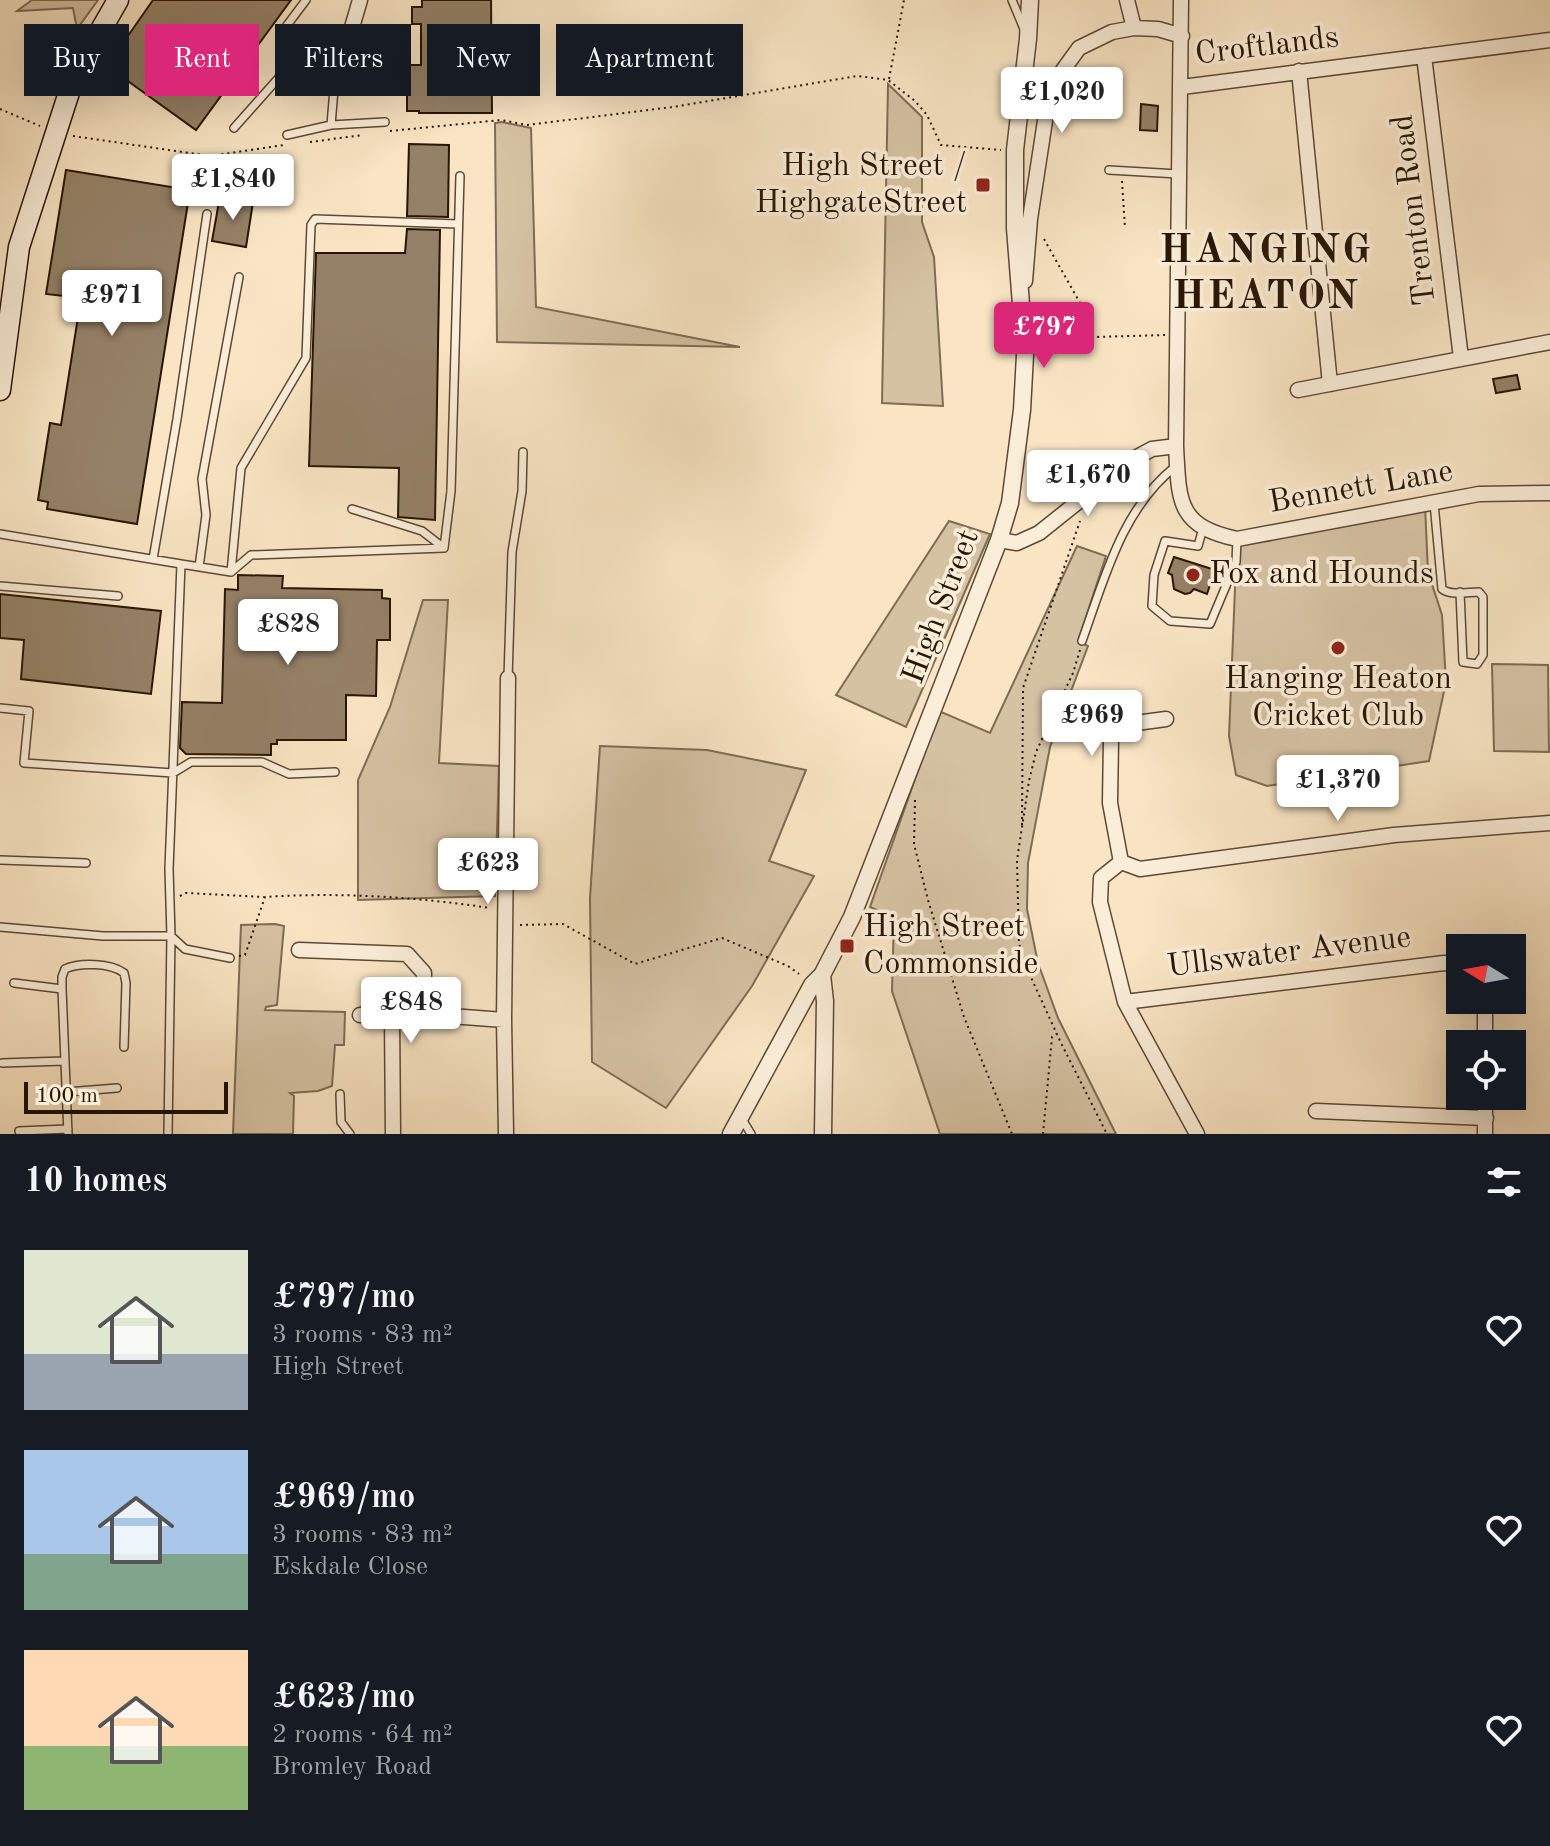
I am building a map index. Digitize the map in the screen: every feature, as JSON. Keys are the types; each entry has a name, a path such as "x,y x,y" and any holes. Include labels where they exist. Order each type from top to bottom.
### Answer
{"main road":[{"path":"0,390 5,317 19,247 74,77 118,0"}],"street":[{"path":"353,24 360,0"},
{"name":"High Street","path":"731,1134 852,917 999,540 1010,503 1022,410 1025,355 1015,228 1015,150 1030,0"},
{"path":"1127,0 1134,28"},
{"path":"1177,465 1181,0"},
{"path":"1023,302 1030,219 1050,88 1079,48 1112,32 1134,28 1158,29 1182,36"},
{"name":"Croftlands","path":"1182,87 1550,40"},
{"name":"Trenton Road","path":"1424,56 1461,358"},
{"path":"1299,71 1330,384"},
{"path":"1298,390 1550,342"},
{"path":"999,540 1017,543 1039,533 1128,462 1152,449 1176,446"},
{"name":"Bennett Lane","path":"1177,465 1178,482 1188,518 1210,533 1237,539 1479,494 1550,493"},
{"path":"506,1134 504,1020 508,678"},
{"path":"1121,862 1110,803 1111,739 1121,725 1166,719"},
{"path":"1121,862 1140,869 1394,835 1550,823"},
{"path":"1121,862 1101,878 1100,902 1125,1002 1197,1134"},
{"path":"296,946 407,954 424,973 424,1014"},
{"name":"Ullswater Avenue","path":"1125,1002 1446,963"},
{"path":"817,980 825,1001 823,1134"},
{"path":"360,1015 392,1017 424,1014 504,1020"},
{"path":"392,1017 393,1134"},
{"path":"1485,1134 1486,1110"},
{"path":"1316,1111 1486,1118"}],"lane":[{"path":"288,24 306,0"},
{"path":"1012,0 1028,39"},
{"path":"234,128 275,82"},
{"path":"331,125 333,96"},
{"path":"287,135 331,125 385,122"},
{"path":"1109,170 1180,174"},
{"path":"444,548 451,491 460,176"},
{"path":"153,559 207,214"},
{"path":"231,572 241,468 306,358 311,225 315,219 458,224"},
{"path":"199,567 206,515 202,479 239,277"},
{"path":"508,678 512,552 522,491 523,452"},
{"path":"1082,641 1114,550 1143,501 1161,477 1177,465"},
{"path":"1434,503 1442,589 1447,593 1460,592 1479,592 1483,597 1483,655 1477,664 1463,662 1460,592"},
{"path":"352,509 422,531 444,548"},
{"path":"1203,528 1198,546 1165,541 1154,575 1152,606 1170,621 1210,624 1236,562 1237,539"},
{"path":"0,534 231,572 251,555 444,548"},
{"path":"168,1134 173,773 181,564"},
{"path":"0,586 118,596"},
{"path":"0,708 29,711 24,763 173,773 191,762 262,762 289,774 335,772"},
{"path":"0,860 86,863"},
{"path":"0,927 103,936 171,936 185,949 230,958"},
{"path":"19,1131 68,1132 62,989 65,969 74,965 117,967 124,973 124,1047"},
{"path":"14,983 62,989"},
{"path":"2,1063 64,1061"},
{"path":"66,1092 117,1088"},
{"path":"340,1094 341,1122 350,1134"},
{"path":"740,1115 751,1134"}],"path":[{"path":"888,80 904,0"},
{"path":"385,132 501,120 527,125 673,107 857,76 888,80 915,101 927,115 941,145 1015,150"},
{"path":"0,109 56,133 210,156 289,144"},
{"path":"304,142 367,134"},
{"path":"1121,172 1125,228"},
{"path":"1030,219 1080,303 1093,337 1178,335"},
{"path":"1022,839 1023,688 1079,523"},
{"path":"1082,641 1073,673 1036,752 1029,781 1017,860 1019,943 1023,960 1107,1134"},
{"path":"1053,716 1111,739"},
{"path":"916,789 914,844 928,900 964,1017 1012,1134"},
{"path":"170,906 186,893 446,901 507,910"},
{"path":"230,958 245,955 265,897"},
{"path":"507,926 563,924 635,964 722,938 817,980"},
{"path":"1043,1134 1052,1037 1057,1033"}],"shaded area":[{"path":"32,0 98,0 81,24 76,24 73,8 17,11"},
{"path":"888,84 922,117 922,222 934,257 943,406 882,403"},
{"path":"495,123 531,128 536,307 740,347 497,342"},
{"name":"Hanging Heaton Cricket Club","path":"1425,505 1428,572 1442,615 1446,682 1429,761 1267,786 1236,775 1229,736 1237,539"},
{"path":"949,521 990,534 906,727 836,695"},
{"path":"1077,546 1106,556 1078,641 1088,646 1050,747 1028,863 1027,909 1038,963 1058,1018 1116,1134 940,1134 892,991 894,918 870,907 939,711 990,733"},
{"path":"423,600 448,600 439,763 499,766 495,896 358,900 358,780 390,707"},
{"path":"1492,664 1548,665 1549,752 1494,751"},
{"path":"600,746 707,750 806,770 769,861 814,876 752,986 666,1108 592,1062 590,898"},
{"path":"241,925 284,926 277,1005 265,1010 345,1012 344,1045 335,1045 332,1086 318,1091 290,1093 294,1096 293,1134 233,1134"}],"building":[{"path":"153,0 291,0 259,44 259,24 145,24 145,93 129,82 129,34"},
{"path":"422,0 491,0 491,24 427,24 427,96 492,96 492,113 407,111 407,96 411,96 411,65 421,65 421,24 412,24 412,7 422,7"},
{"path":"149,96 221,96 196,130"},
{"path":"1141,104 1158,106 1157,131 1140,130"},
{"path":"409,144 449,145 448,217 407,216"},
{"path":"66,170 190,190 137,524 47,509 48,502 38,500 50,423 61,425 81,298 46,294"},
{"path":"220,196 253,202 246,247 212,241"},
{"path":"407,229 440,230 435,520 398,517 399,468 309,466 316,253 405,253"},
{"path":"1517,375 1520,389 1496,393 1493,379"},
{"name":"Fox and Hounds","path":"1174,557 1215,570 1207,594 1194,589 1185,594 1174,589 1172,575 1168,573"},
{"path":"238,575 283,576 282,588 382,590 382,598 390,599 390,640 377,640 376,696 346,695 346,740 277,740 277,744 271,744 271,755 186,754 180,748 182,702 222,703 225,589 238,590"},
{"path":"0,594 161,611 151,694 21,679 24,640 0,638"}],"place":[{"name":"High Street / HighgateStreet","path":"983,185"},
{"name":"Fox and Hounds","path":"1193,575"},
{"name":"Hanging Heaton Cricket Club","path":"1338,648"},
{"name":"High Street Commonside","path":"847,946"}],"district":[{"name":"HANGING HEATON","path":"1266,275"}]}
